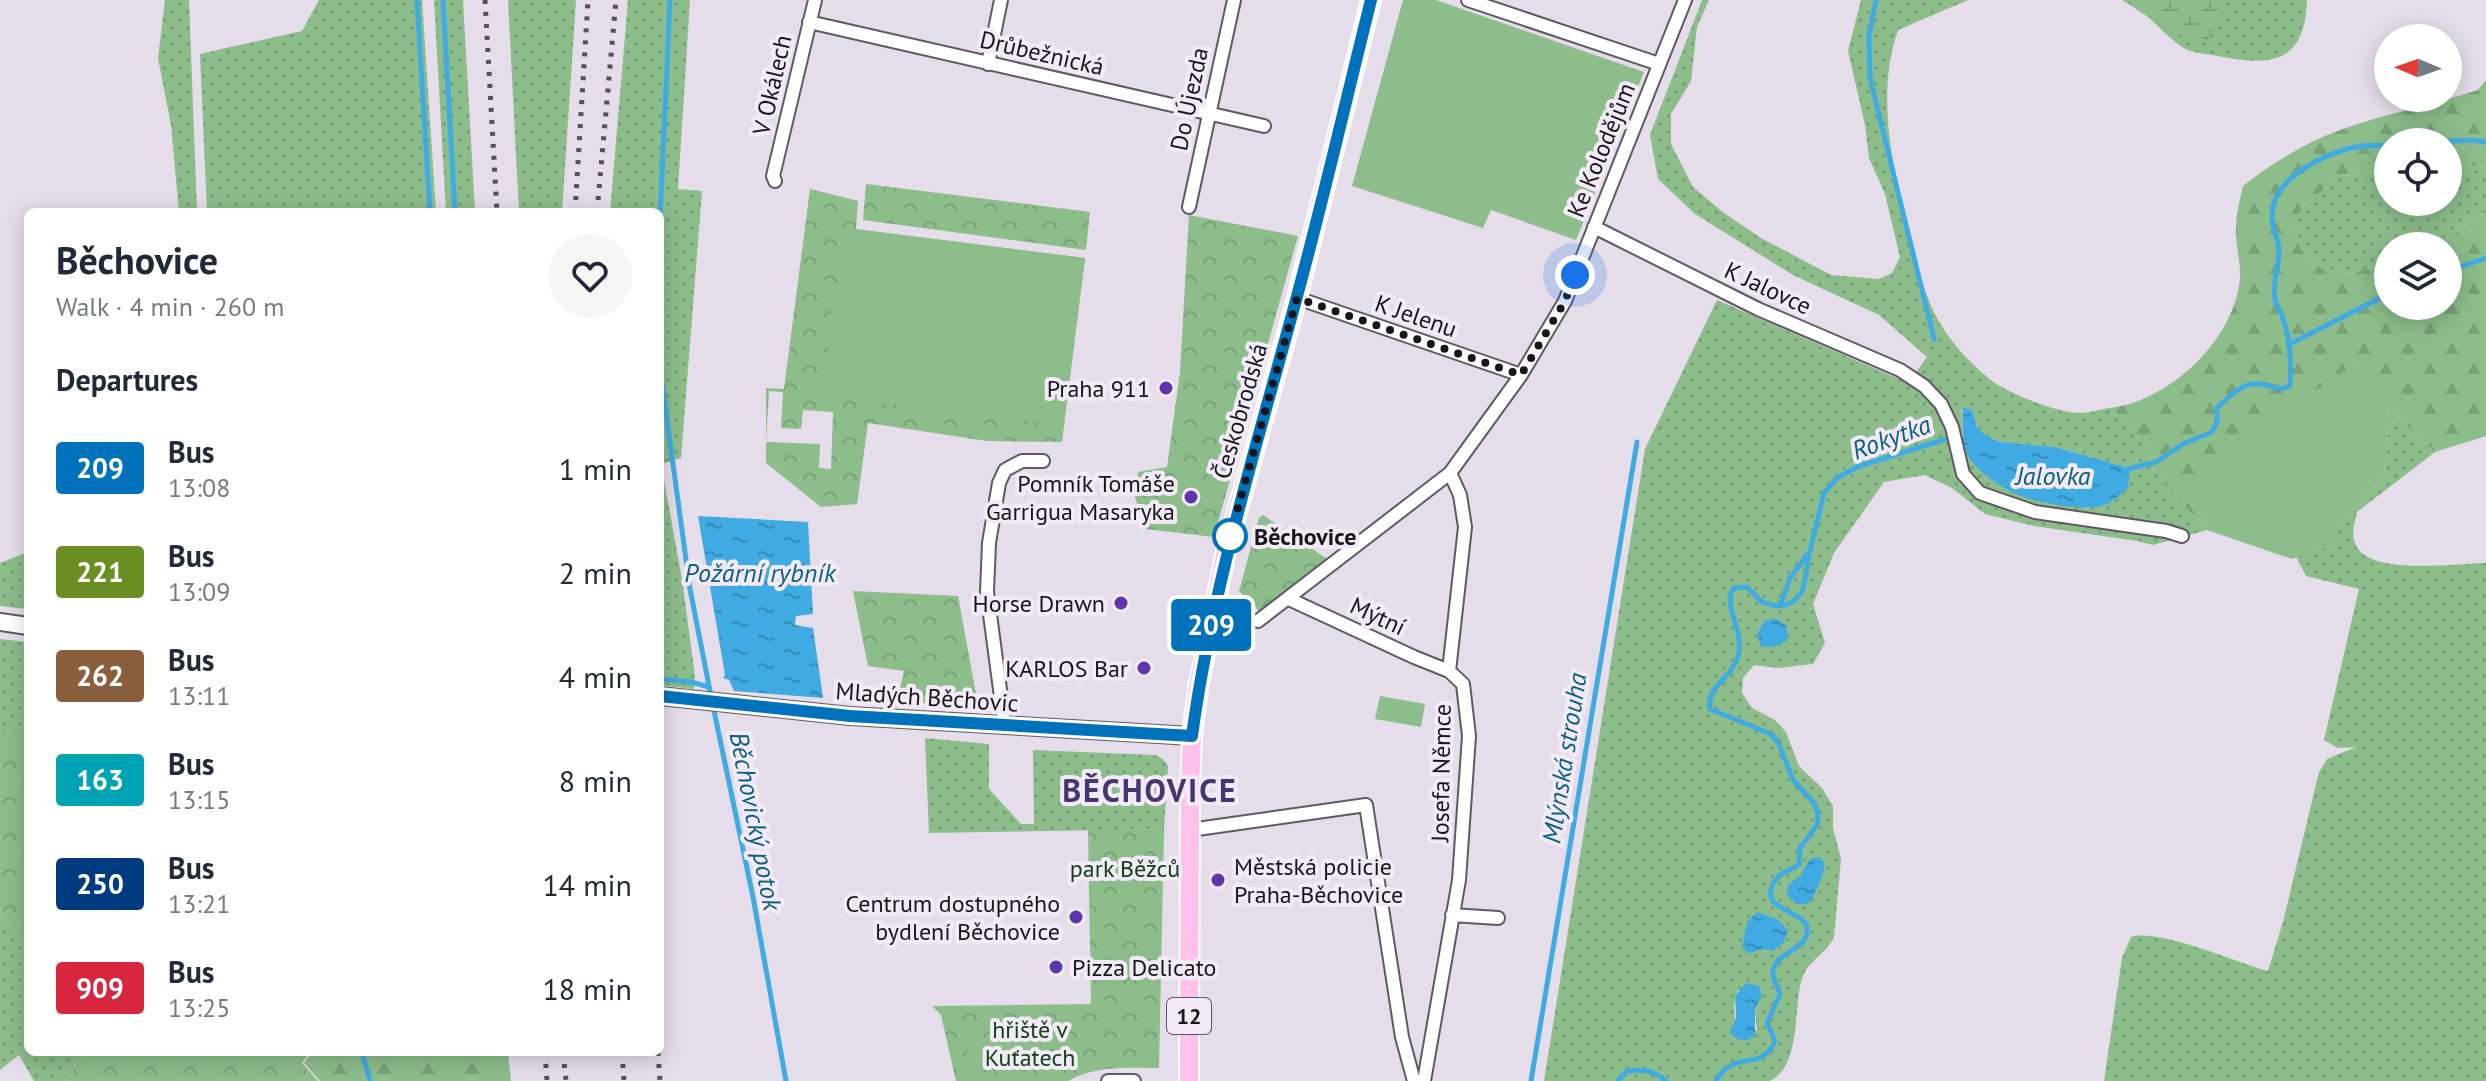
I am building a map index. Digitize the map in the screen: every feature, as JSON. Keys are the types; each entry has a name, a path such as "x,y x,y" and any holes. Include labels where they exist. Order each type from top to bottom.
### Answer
{"main road":[{"name":"Českobrodská","path":"1189,1081 1192,736 1200,674 1226,551 1297,298 1371,0"}],"street":[{"name":"V Okálech","path":"772,179 815,0"},
{"path":"988,64 1001,0"},
{"name":"Do Újezda","path":"1189,207 1234,0"},
{"path":"1468,0 1659,64"},
{"name":"Ke Kolodějům","path":"1258,621 1450,473 1521,375 1565,301 1685,0"},
{"name":"Drůbežnická","path":"809,22 1264,126"},
{"name":"K Jalovce","path":"1594,227 1758,309 1900,370 1924,386 1941,404 1952,427 1963,474 1970,485 1990,498 2035,512 2182,536"},
{"name":"K Jelenu","path":"1297,298 1521,375"},
{"path":"1005,727 987,592 989,543 999,483 1005,470 1022,461 1043,461"},
{"name":"Josefa Němce","path":"1424,1081 1460,865 1469,736 1463,684 1449,671 1465,527 1460,495 1450,473"},
{"name":"Mýtní","path":"1289,599 1449,671"},
{"path":"0,622 24,625"},
{"name":"Mladých Běchovic","path":"664,696 850,716 1192,736"},
{"path":"1190,830 1366,805 1402,1037 1414,1081"},
{"path":"1452,915 1498,918"},
{"path":"1108,1081 1134,1081"},
{"path":"1182,1081 1189,1081"}],"green space":[{"path":"165,0 189,0 197,208 179,208 171,125 158,58"},
{"path":"319,0 422,0 436,208 207,208 200,54 302,31"},
{"path":"434,0 463,0 475,208 446,208"},
{"path":"508,0 576,0 562,208 519,208"},
{"path":"628,0 690,0 678,189 702,191 681,458 664,463 664,208 610,208"},
{"path":"1403,0 1436,0 1644,72 1576,240 1491,210 1483,228 1352,186"},
{"path":"1702,0 1709,0 1697,27 1691,81 1671,114 1671,144 1693,187 1761,238 1831,275 1879,279 1892,273 1900,257 1885,194 1869,158 1865,125 1848,51 1861,0 1968,0 1898,30 1888,74 1888,120 1894,166 1929,302 1961,352 2003,388 2060,410 2084,413 2110,408 2144,444 2162,481 2207,530 2153,545 2034,526 1985,514 1952,488 1925,475 1884,482 1834,553 1813,604 1825,643 1813,664 1777,668 1754,665 1743,678 1742,693 1752,708 1775,720 1786,732 1799,766 1822,788 1833,806 1833,828 1841,859 1834,937 1803,976 1792,1049 1780,1074 1769,1081 1544,1081 1645,449 1717,300 1908,383 1927,357 1879,315 1793,275 1695,214 1658,179 1650,135","holes":["1962,410 1973,411 1977,427 2000,442 2055,447 2126,467 2117,498 2103,506 2085,508 1963,442","1738,990 1760,1001 1755,1010 1757,1031 1735,1020 1734,1004"]},
{"path":"2122,0 2226,0 2208,40 2197,40 2174,32"},
{"path":"2132,0 2307,0 2300,37 2292,48 2282,56 2254,61 2186,49 2162,31"},
{"path":"2486,80 2486,167 2462,166 2462,128 2374,128 2374,173 2342,176 2303,206 2295,225 2301,249 2322,269 2349,273 2374,267 2374,320 2462,320 2462,232 2456,232 2486,212 2486,436 2435,452 2389,409 2362,359 2202,469 2207,530 2162,481 2144,444 2110,408 2133,403 2176,380 2196,363 2226,323 2240,278 2236,228 2243,186 2289,154 2327,135 2399,112 2462,112 2462,95 2478,90"},
{"path":"2462,166 2486,167 2486,212 2456,232 2374,232 2374,267 2349,273 2322,269 2301,249 2295,225 2303,206 2342,176 2374,173 2374,216 2462,216"},
{"path":"866,184 1090,212 1086,250 863,220"},
{"path":"810,189 858,201 856,229 1085,258 1062,442 987,441 868,423 857,504 821,507 766,463 766,442 766,388 784,389","holes":["769,391 783,392 781,428 801,429 803,410 833,412 831,469 819,468 820,444 766,442"]},
{"path":"1189,215 1298,236 1214,537 1145,529 1135,497 1138,472 1167,467 1180,372"},
{"path":"844,228 1085,258 1063,426 823,396"},
{"path":"2363,358 2389,409 2385,475 2345,519 2329,546 2292,559 2207,530 2201,469"},
{"path":"2389,409 2435,452 2357,512 2353,531 2355,543 2363,554 2394,564 2435,566 2486,563 2486,1081 2104,1081 2122,958 2131,937 2160,937 2268,971 2319,772 2327,759 2356,747 2338,748 2324,740 2359,589 2306,576 2296,557 2329,546 2345,519 2385,475"},
{"path":"664,480 682,579 695,676 694,689 664,685"},
{"path":"1263,515 1327,559 1260,612 1239,591 1259,518"},
{"path":"24,554 24,609 0,606 0,563"},
{"path":"853,591 958,596 978,705 897,702 904,671 868,666"},
{"path":"0,639 24,642 24,740 0,729"},
{"path":"1380,696 1425,704 1421,727 1375,719"},
{"path":"0,728 24,735 24,944 0,913"},
{"path":"925,738 989,744 989,789 1021,824 1034,824 1033,750 1155,755 1168,766 1164,829 929,833"},
{"path":"1164,829 1159,1068 1101,1070 1068,1081 956,1081 941,1015 932,1006 1091,1004 1088,830"},
{"path":"0,913 24,944 24,1056 81,1056 65,1081 34,1081 19,1055 0,1070"},
{"path":"1013,1041 1014,1064 968,1066 967,1043"},
{"path":"81,1056 307,1056 302,1063 318,1081 65,1081"},
{"path":"309,1056 508,1056 511,1081 320,1081 304,1063"}],"water":[{"name":"Jalovka","path":"1963,407 1973,411 1977,427 1985,435 2000,442 2055,447 2126,467 2130,471 2128,488 2109,503 2094,507 2059,505 2016,494 1989,478 1968,456"},
{"name":"Požární rybník","path":"698,516 808,522 813,614 796,616 795,625 813,628 823,698 734,691 729,680 723,678 725,675"},
{"path":"1776,619 1787,626 1787,641 1773,647 1761,647 1757,634 1765,620"},
{"path":"1819,857 1825,863 1816,890 1808,904 1796,904 1787,895 1788,885 1800,876 1810,859"},
{"path":"1757,912 1777,919 1788,930 1784,942 1773,951 1764,949 1750,953 1742,947 1747,922"},
{"path":"1746,983 1759,986 1762,996 1755,1010 1755,1036 1742,1040 1730,1033 1736,1017 1735,996"}],"waterway":[{"path":"417,0 430,208"},
{"path":"443,0 455,208"},
{"name":"Běchovický potok","path":"661,208 670,0"},
{"path":"1876,0 1869,35 1870,78 1934,339"},
{"name":"Rokytka","path":"2462,141 2486,142"},
{"name":"Rokytka","path":"2124,470 2156,462 2183,444 2212,432 2217,422 2217,408 2241,388 2254,384 2289,387 2288,341 2274,292 2279,251 2272,220 2274,202 2290,180 2313,163 2351,148 2374,146"},
{"path":"2462,266 2486,258"},
{"path":"2290,344 2374,301"},
{"name":"Běchovický potok","path":"664,398 690,589 711,696"},
{"name":"Rokytka","path":"1716,1081 1731,1065 1763,1056 1775,1041 1767,1023 1780,994 1773,970 1781,958 1804,940 1807,927 1797,916 1774,903 1771,888 1780,875 1799,864 1800,848 1817,825 1818,815 1815,804 1793,780 1779,744 1771,734 1710,709 1712,694 1738,656 1739,641 1730,595 1734,588 1747,587 1762,602 1777,606 1782,601 1790,578 1810,551 1824,493 1837,478 1857,467 1952,437 1969,441"},
{"name":"Mlýnská strouha","path":"1531,1081 1637,442"},
{"path":"1780,606 1796,600 1800,594 1809,555"},
{"path":"664,679 709,687"},
{"name":"Běchovický potok","path":"713,706 753,897 786,1081"},
{"path":"363,1056 370,1081"},
{"name":"Rokytka","path":"1618,1081 1627,1071 1638,1070 1653,1072 1666,1081"}],"railway":[{"path":"485,0 497,208"},
{"path":"575,208 588,0"},
{"path":"597,208 616,0"},
{"path":"545,1056 547,1081"},
{"path":"563,1056 566,1081"},
{"path":"622,1056 624,1081"},
{"path":"658,1056 660,1081"}],"bus line":[{"name":"209","path":"664,696 850,716 1192,736 1199,683 1226,551 1297,298 1371,0"}],"place":[{"name":"Praha 911","path":"1166,388"},
{"name":"Pomník Tomáše Garrigua Masaryka","path":"1191,497"},
{"name":"Běchovice","path":"1230,536"},
{"name":"Horse Drawn","path":"1121,603"},
{"name":"KARLOS Bar","path":"1144,668"},
{"name":"Městská policie Praha-Běchovice","path":"1218,880"},
{"name":"Centrum dostupného bydlení Běchovice","path":"1076,917"},
{"name":"Pizza Delicato","path":"1056,967"}],"district":[{"name":"BĚCHOVICE","path":"1150,790"}],"route":[{"path":"1230,536 1297,298 1521,375 1565,301 1575,275"}],"park label":[{"name":"park Běžců","path":"1125,868"},
{"name":"hřiště v Kuťatech","path":"1030,1043"}]}
